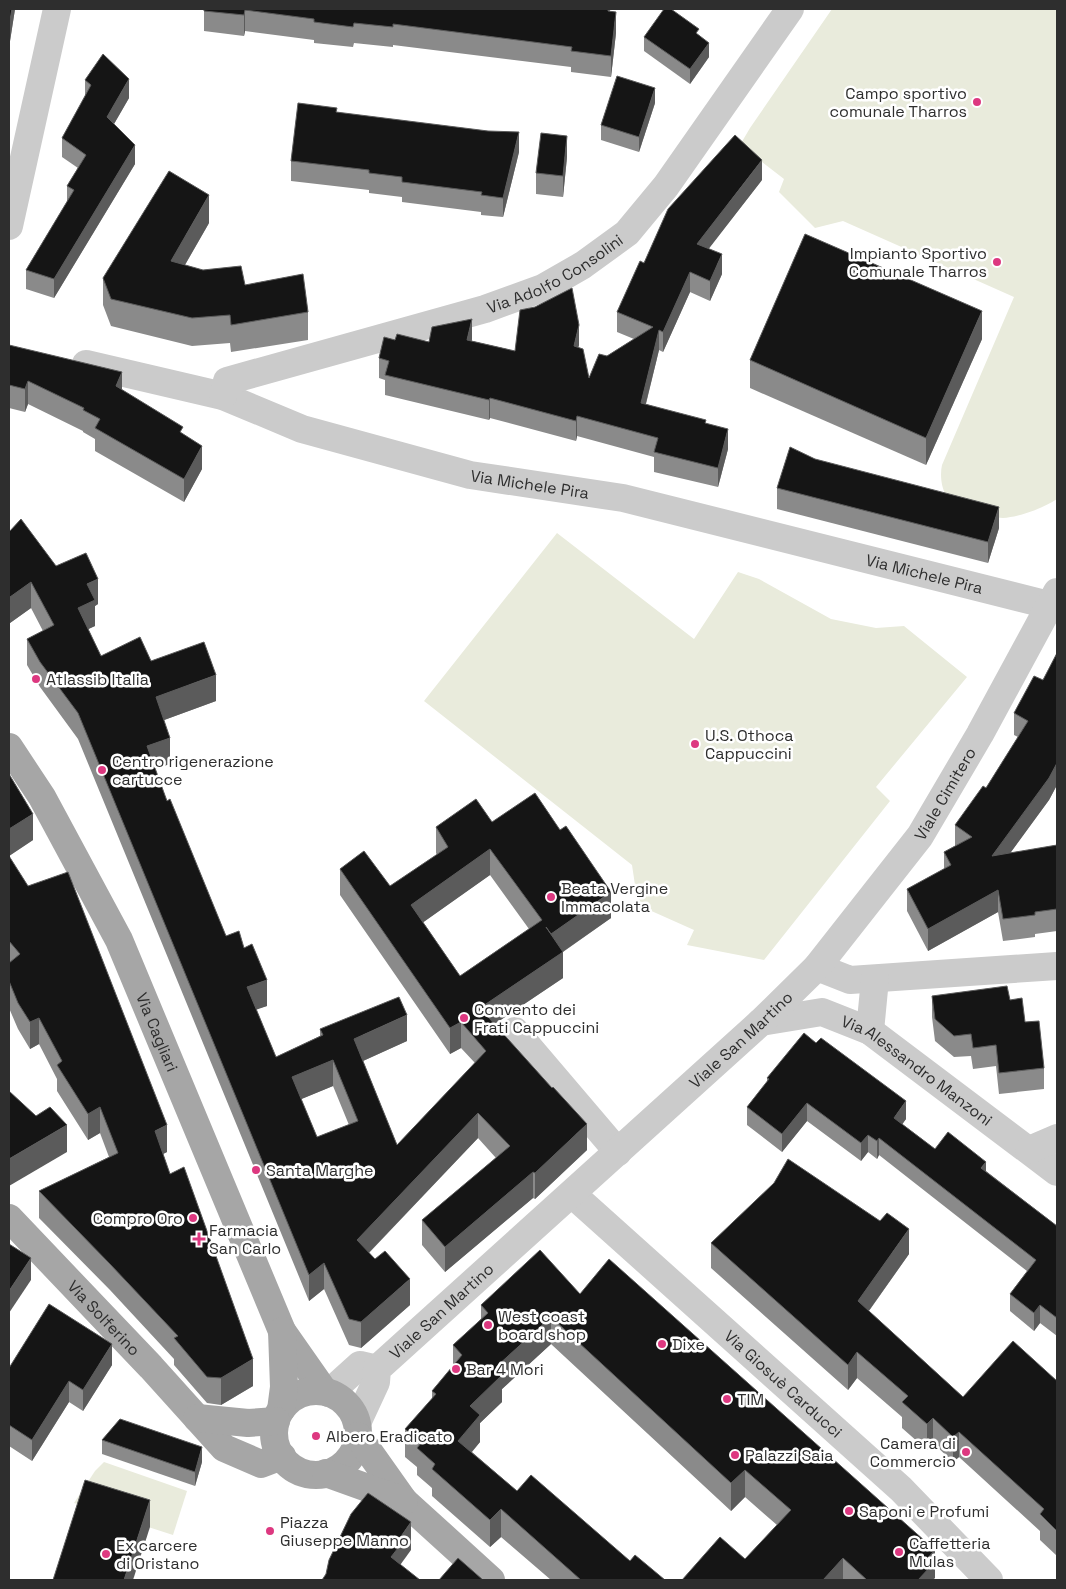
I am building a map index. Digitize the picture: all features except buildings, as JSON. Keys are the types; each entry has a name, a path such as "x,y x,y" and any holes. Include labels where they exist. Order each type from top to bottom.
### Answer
{"main road":[{"name":"Via Cagliari","path":"9,747 42,796 118,940 282,1331 327,1392"},
{"name":"Via Solferino","path":"9,1218 151,1367 224,1448 261,1464 282,1456"},
{"name":"Via Cagliari","path":"278,1415 284,1387 282,1331"},
{"path":"358,1429 355,1449 348,1460 338,1468 326,1473 309,1474 298,1471 289,1465 276,1443 274,1432 278,1415 289,1401 300,1394 311,1391 327,1392 345,1402 353,1412 358,1429 404,1501 492,1580"},
{"path":"197,1418 248,1423 278,1415"},
{"path":"326,1473 404,1501"}],"street":[{"path":"9,226 57,9"},
{"name":"Via Adolfo Consolini","path":"223,396 227,382 485,309 543,288 583,265 627,233 666,186 790,9"},
{"name":"Via Michele Pira","path":"57,358 223,396 302,429 470,475 623,498 1055,601"},
{"name":"Viale Cimitero","path":"817,967 920,836 1055,601"},
{"path":"817,967 850,980 1057,966"},
{"name":"Viale San Martino","path":"358,1429 376,1382 377,1369 761,1022 817,967"},
{"path":"870,1031 874,979"},
{"name":"Via Alessandro Manzoni","path":"761,1022 822,1012 870,1031 1057,1172"},
{"path":"515,1031 618,1152"},
{"path":"1029,1150 1057,1138"},
{"name":"Via Giosuè Carducci","path":"572,1194 901,1489 989,1580"},
{"name":"Viale San Martino","path":"327,1392 360,1365 377,1369"}],"shaded area":[{"name":"Impianto Sportivo Comunale Tharros","path":"832,9 1057,9 1057,499 1038,509 1017,516 1003,518 982,513 964,507 950,499 944,492 941,480 942,465 1014,297 843,221 815,228 779,192 784,179 740,145"},
{"name":"U.S. Othoca Cappuccini","path":"557,533 694,639 738,572 759,579 831,619 876,628 904,626 967,677 876,787 890,801 764,960 687,945 694,930 638,905 632,865 424,701"},
{"path":"104,1462 187,1491 173,1535 74,1503 95,1471"}],"place":[{"name":"Campo sportivo comunale Tharros","path":"977,102"},
{"name":"Impianto Sportivo Comunale Tharros","path":"997,262"},
{"name":"Atlassib Italia","path":"36,679"},
{"name":"U.S. Othoca Cappuccini","path":"695,744"},
{"name":"Centro rigenerazione cartucce","path":"102,770"},
{"name":"Beata Vergine Immacolata","path":"551,897"},
{"name":"Convento dei Frati Cappuccini","path":"464,1018"},
{"name":"Santa Marghe","path":"256,1170"},
{"name":"Compro Oro","path":"193,1218"},
{"name":"Farmacia San Carlo","path":"199,1239"},
{"name":"West coast board shop","path":"488,1325"},
{"name":"Dixe","path":"662,1344"},
{"name":"Bar 4 Mori","path":"456,1369"},
{"name":"TIM","path":"727,1399"},
{"name":"Albero Eradicato","path":"316,1436"},
{"name":"Camera di Commercio","path":"966,1452"},
{"name":"Palazzi Saia","path":"735,1455"},
{"name":"Saponi e Profumi","path":"849,1511"},
{"name":"Piazza Giuseppe Manno","path":"270,1531"},
{"name":"Caffetteria Mulas","path":"899,1552"},
{"name":"Ex carcere di Oristano","path":"106,1554"}]}
